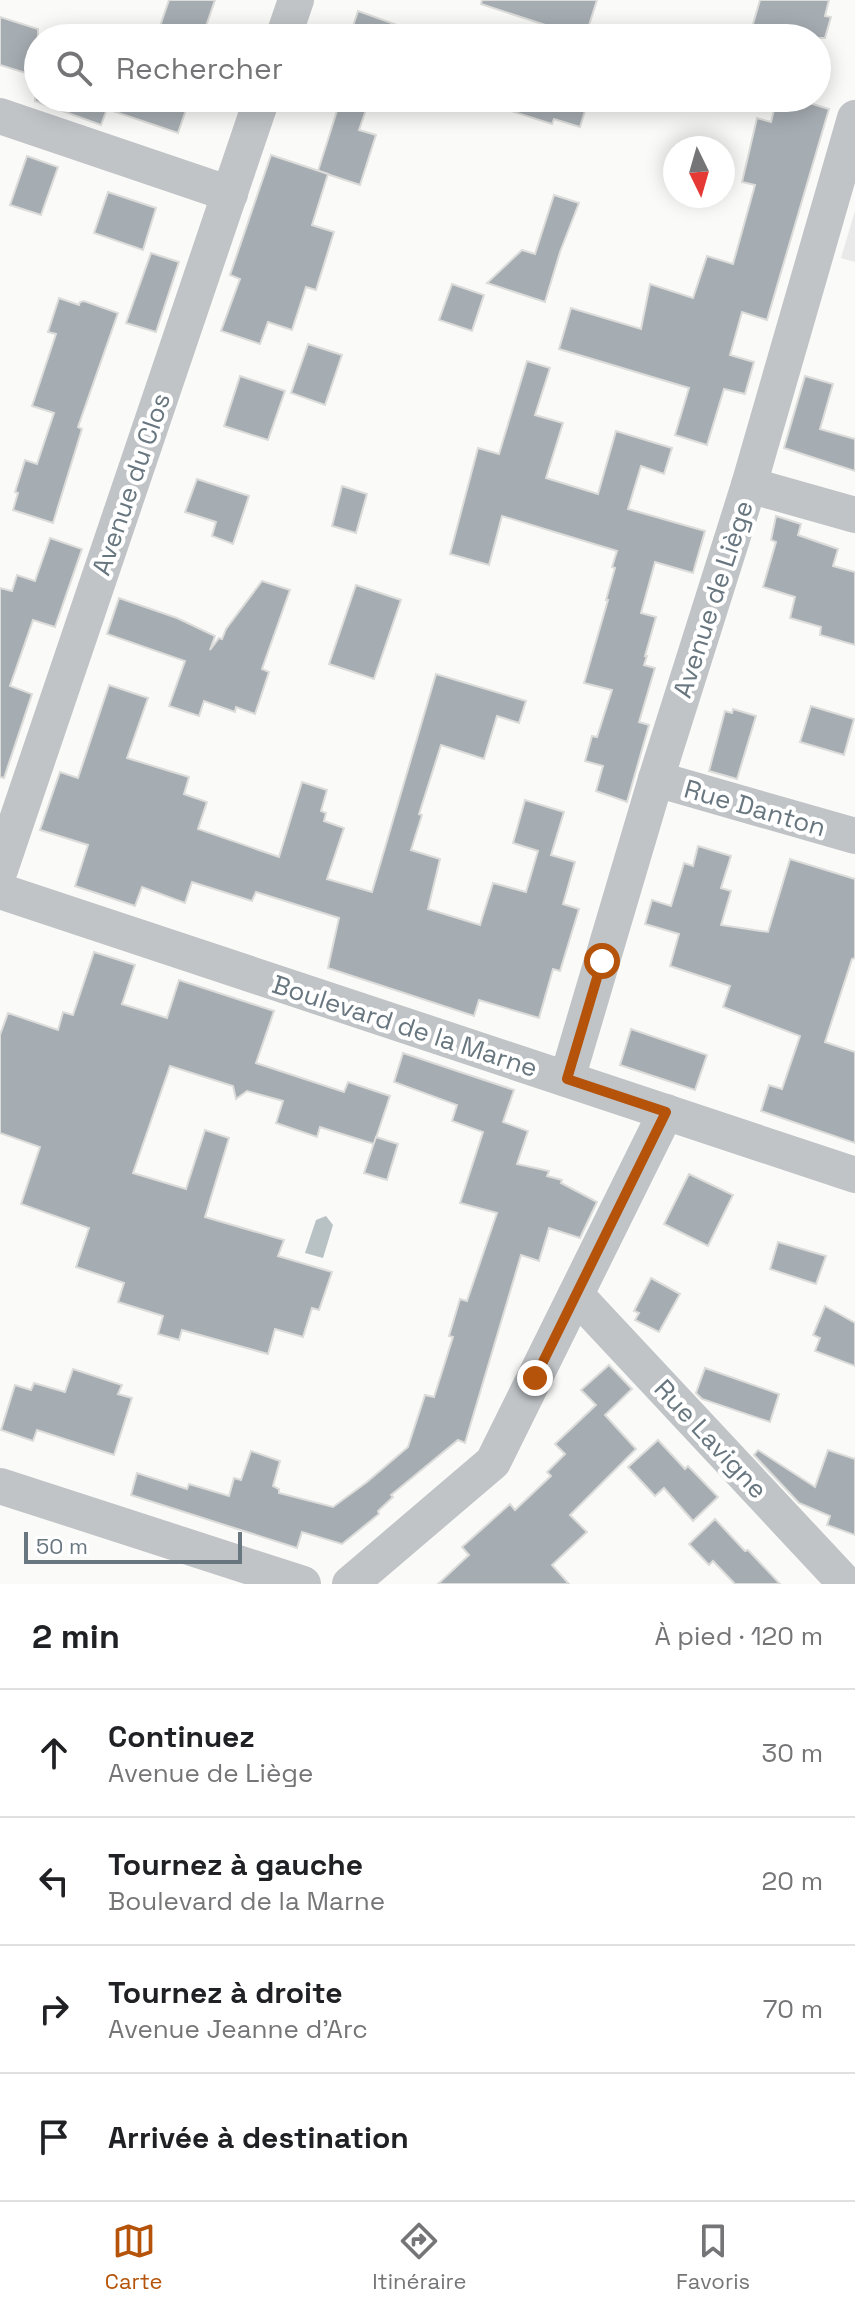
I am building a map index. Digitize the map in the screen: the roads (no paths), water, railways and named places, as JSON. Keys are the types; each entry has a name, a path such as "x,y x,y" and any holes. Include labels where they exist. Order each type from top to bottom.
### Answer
{"street":[{"path":"288,24 296,0"},
{"name":"Avenue du Clos","path":"0,870 257,112"},
{"path":"0,116 230,194"},
{"name":"Avenue de Liège","path":"567,1079 656,779 749,485 855,118"},
{"path":"749,485 855,515"},
{"name":"Rue Danton","path":"656,779 855,836"},
{"name":"Boulevard de la Marne","path":"0,891 855,1175"},
{"path":"350,1584 493,1462 666,1112"},
{"name":"Rue Lavigne","path":"576,1295 846,1584"},
{"path":"0,1486 303,1584"}]}
